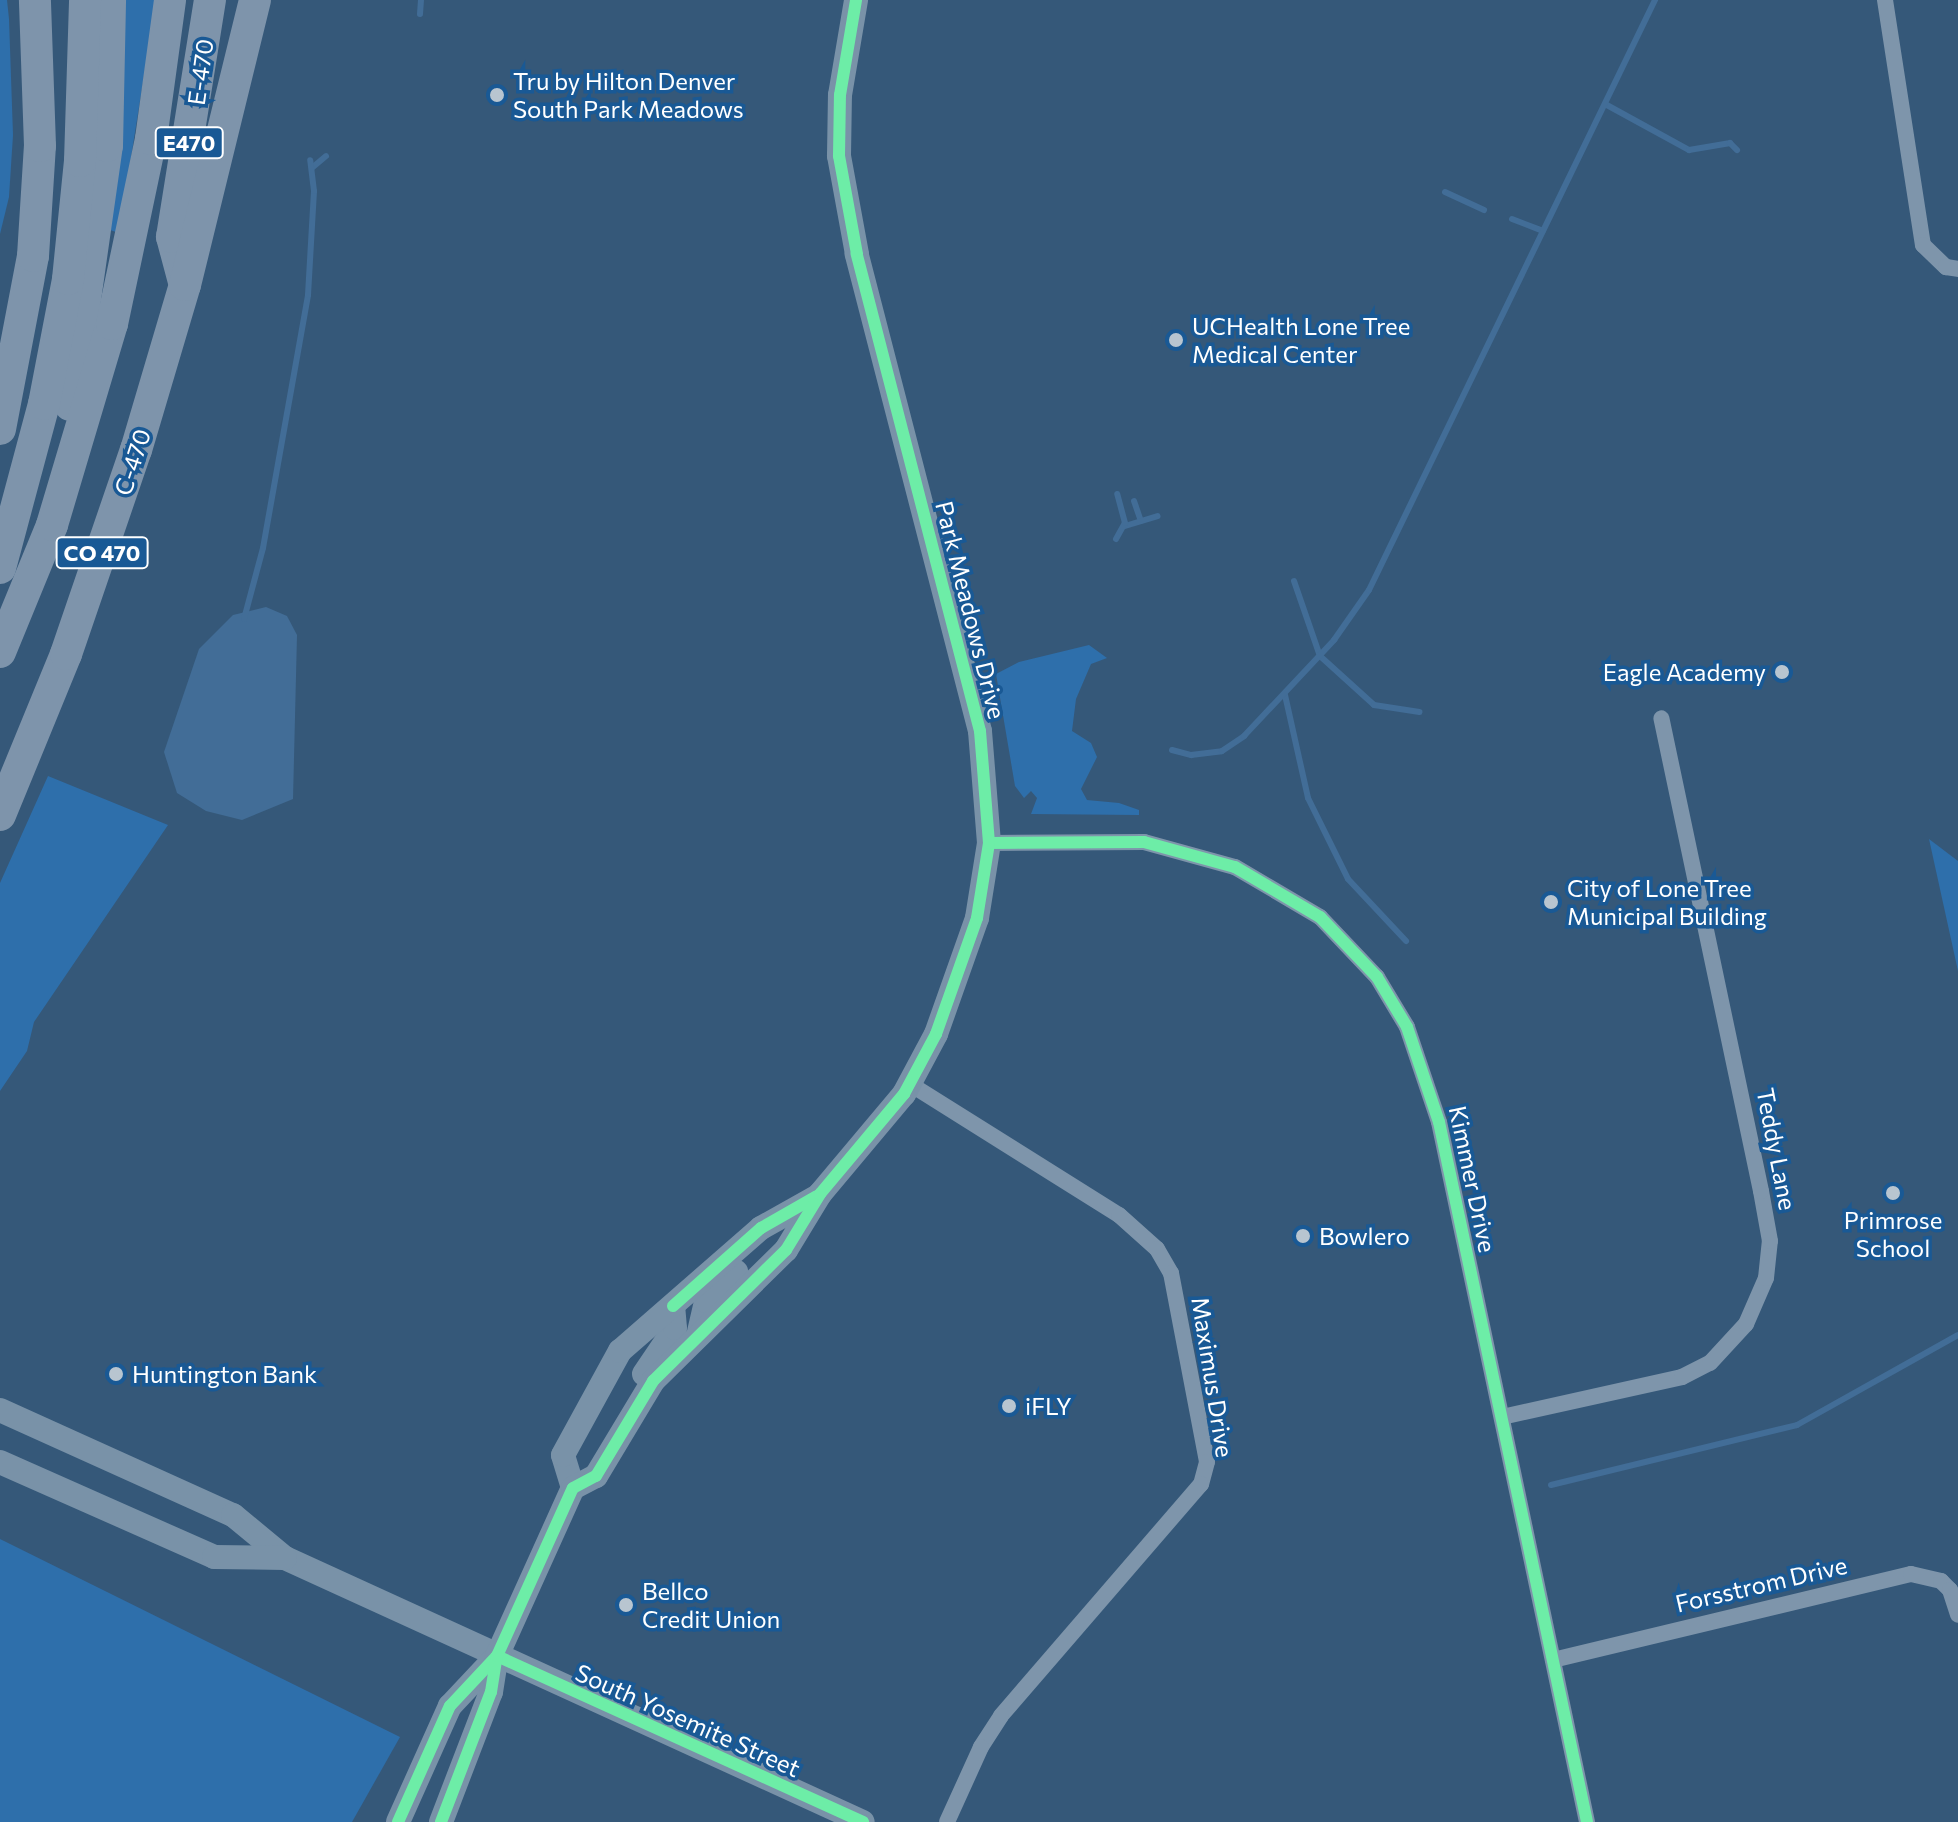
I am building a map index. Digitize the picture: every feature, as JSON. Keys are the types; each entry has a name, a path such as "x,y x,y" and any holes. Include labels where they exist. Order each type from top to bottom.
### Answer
{"highway":[{"path":"0,429 33,256 40,146 35,0"},
{"path":"0,568 44,404 68,279 80,161 85,0"},
{"path":"0,321 75,122 108,0"},
{"path":"20,597 68,414 94,262 108,133 108,0"},
{"path":"0,652 52,525 112,324 147,161 170,0"},
{"name":"E-470","path":"185,285 172,237 210,0"},
{"name":"C-470","path":"0,815 89,591 185,285 255,0"}],"main road":[{"name":"Park Meadows Drive","path":"441,1822 482,1719 497,1656 573,1488 600,1468 653,1381 699,1332 786,1250 820,1194 910,1084 961,973 989,843 980,731 848,220 839,156 840,95 856,0"},
{"name":"Park Meadows Drive","path":"573,1488 563,1455 585,1409 620,1351 761,1228 820,1194"},
{"path":"699,1332 706,1301 756,1253 761,1228"},
{"path":"600,1468 598,1447 675,1328 673,1306"},
{"name":"South Yosemite Street","path":"0,1410 233,1515 285,1558 863,1822"},
{"name":"South Yosemite Street","path":"0,1462 214,1557 285,1558"},
{"name":"Park Meadows Drive","path":"398,1822 450,1706 497,1656"}],"street":[{"path":"1885,0 1923,245 1946,267 1958,269"},
{"name":"Teddy Lane","path":"1502,1417 1682,1377 1710,1363 1746,1324 1766,1278 1770,1241 1766,1216 1661,718"},
{"name":"Kimmer Drive","path":"989,843 1074,839 1162,845 1235,867 1283,891 1355,949 1407,1027 1424,1069 1502,1417 1587,1822"},
{"name":"Maximus Drive","path":"910,1084 1141,1230 1157,1249 1171,1273 1207,1462 1201,1484 1001,1716 981,1747 947,1822"},
{"name":"Forsstrom Drive","path":"1553,1660 1911,1574 1941,1581 1950,1590 1958,1615"}],"shaded area":[{"path":"0,0 7,0 9,19 13,135 9,197 0,234"},
{"path":"121,0 156,0 119,233 110,230"},
{"path":"266,607 287,616 297,635 293,799 242,820 206,811 177,793 164,752 199,649 233,615"},
{"path":"1089,645 1107,658 1091,664 1076,699 1072,731 1091,743 1097,757 1081,789 1087,800 1119,803 1139,810 1139,815 1031,814 1037,798 1031,791 1024,798 1015,786 996,674 1019,662"},
{"path":"48,776 168,825 34,1022 27,1051 0,1091 0,883"},
{"path":"1929,839 1958,861 1958,971"},
{"path":"0,1539 400,1737 352,1822 0,1822"}],"waterway":[{"path":"420,14 421,0"},
{"path":"1172,750 1191,755 1222,751 1244,736 1334,640 1369,590 1655,0"},
{"path":"1605,104 1689,150 1730,143 1737,150"},
{"path":"313,167 326,156"},
{"path":"244,619 263,548 308,295 314,191 310,160"},
{"path":"1445,192 1484,210"},
{"path":"1512,219 1543,231"},
{"path":"1116,539 1125,523 1117,494"},
{"path":"1134,501 1141,521"},
{"path":"1125,526 1158,516"},
{"path":"1294,581 1320,656 1374,705 1419,712"},
{"path":"1285,695 1308,798 1348,879 1406,941"},
{"path":"1551,1485 1797,1425 1958,1335"}],"cycle path":[{"path":"441,1822 491,1692 497,1656 573,1488 596,1476 653,1381 786,1250 820,1194 904,1094 936,1034 977,918 989,843 980,731 857,254 839,156 840,95 856,0"},
{"path":"989,843 1144,842 1235,867 1320,917 1377,977 1407,1027 1439,1122 1587,1822"},
{"path":"673,1306 761,1228 817,1196"},
{"path":"497,1656 863,1822"},
{"path":"398,1822 450,1706 497,1656"}],"place":[{"name":"Tru by Hilton Denver South Park Meadows","path":"497,95"},
{"name":"UCHealth Lone Tree Medical Center","path":"1176,340"},
{"name":"Eagle Academy","path":"1782,672"},
{"name":"City of Lone Tree Municipal Building","path":"1551,902"},
{"name":"Primrose School","path":"1893,1193"},
{"name":"Bowlero","path":"1303,1236"},
{"name":"Huntington Bank","path":"116,1374"},
{"name":"iFLY","path":"1009,1406"},
{"name":"Bellco Credit Union","path":"626,1605"}]}
